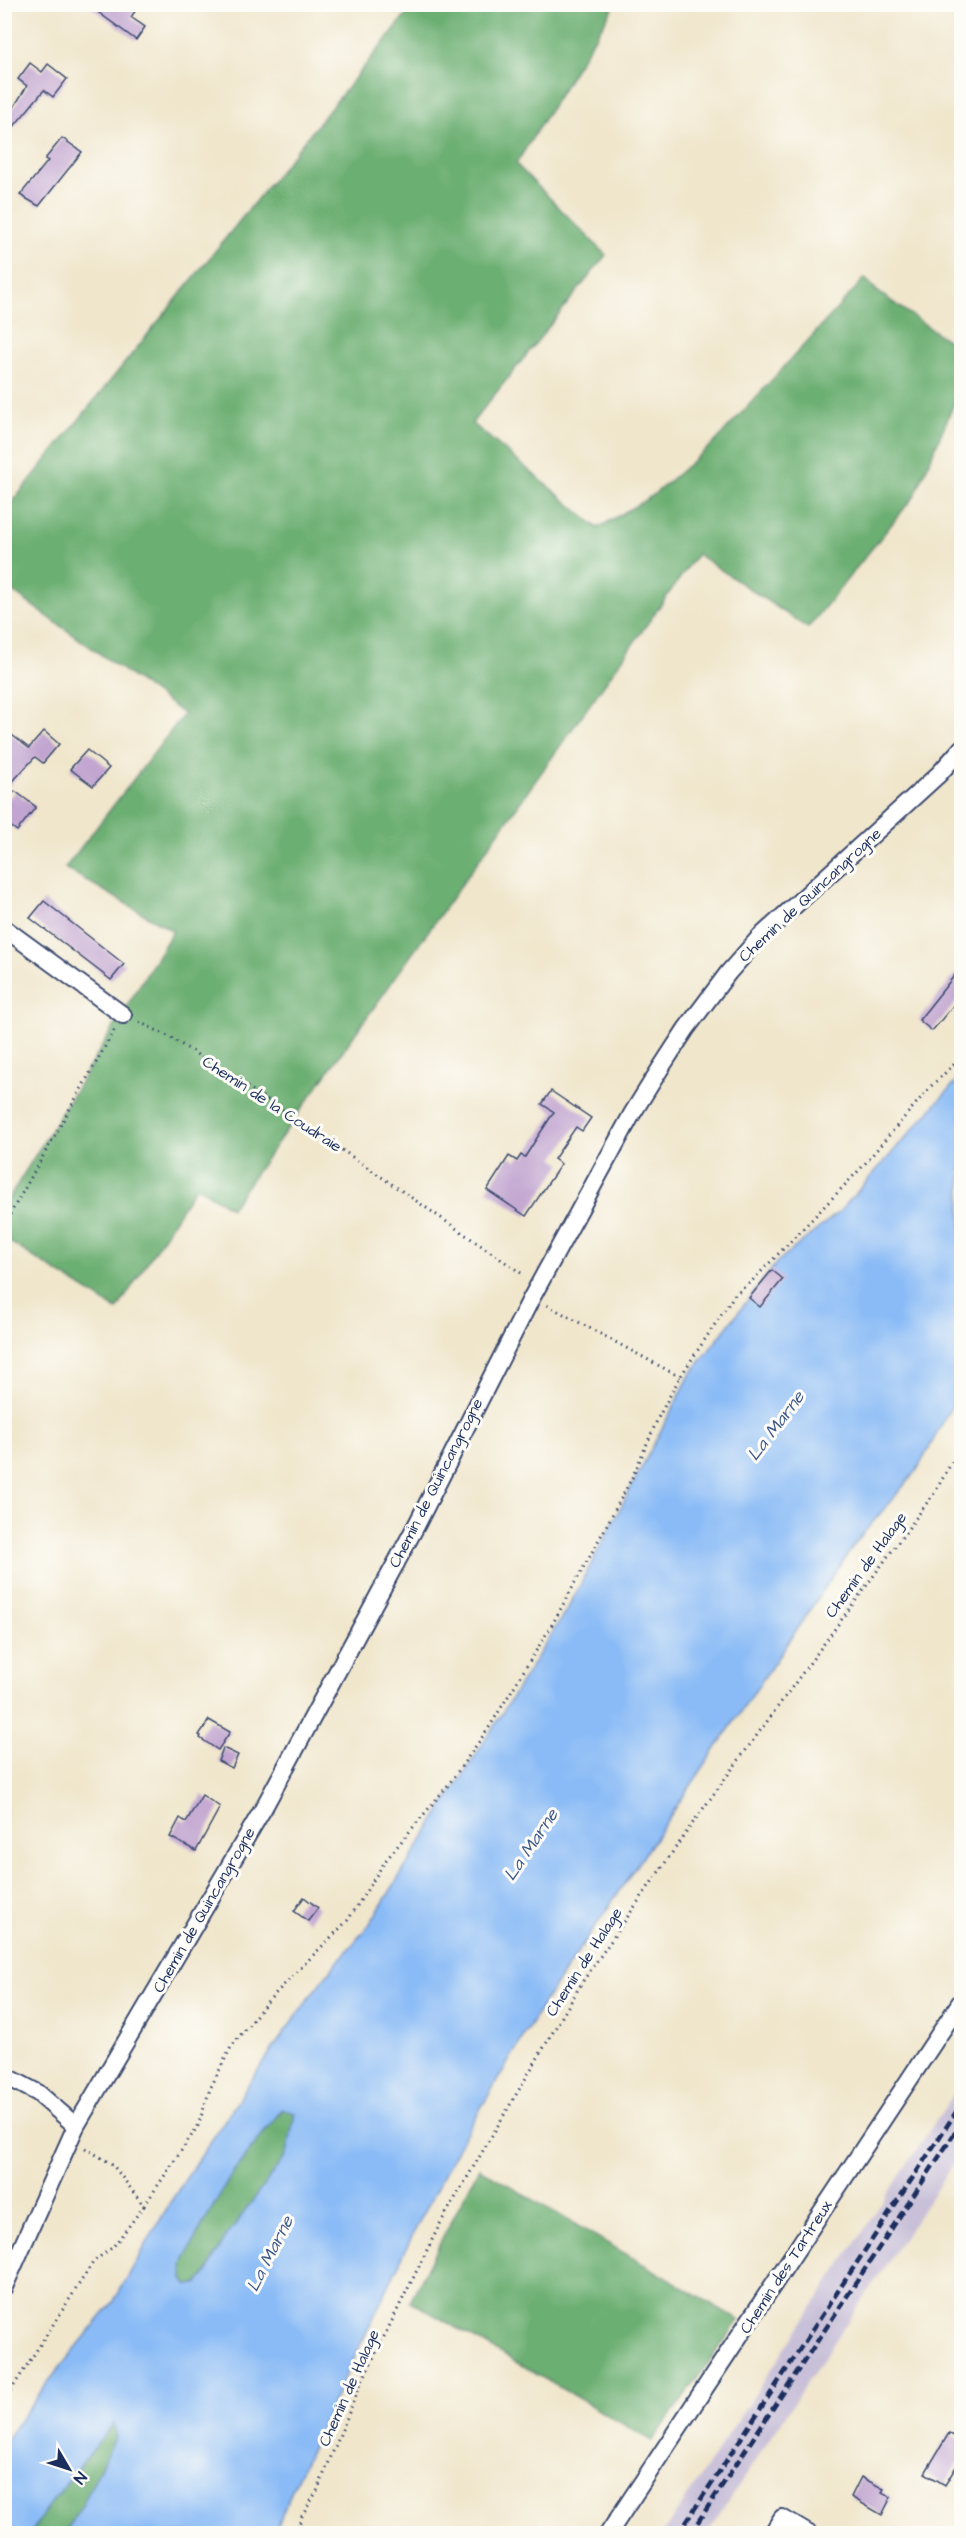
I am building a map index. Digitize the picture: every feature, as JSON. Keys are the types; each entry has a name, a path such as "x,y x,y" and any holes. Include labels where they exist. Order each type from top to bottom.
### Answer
{"street":[{"name":"Chemin de Quincangrogne","path":"4,2287 73,2133 262,1809 417,1524 535,1291 632,1114 686,1029 728,973 758,939 939,774 962,748"},
{"path":"4,928 123,1015"},
{"name":"Chemin des Tartreux","path":"608,2534 962,2000"},
{"path":"4,2075 38,2093 73,2133"},
{"path":"772,2534 782,2518 809,2534"}],"path":[{"name":"Chemin de la Coudraie","path":"123,1015 168,1036 287,1113 535,1291 680,1377"},
{"path":"4,1225 123,1015"},
{"path":"4,2401 94,2261 113,2247 198,2126 210,2089 231,2047 266,2003 348,1920 386,1860 448,1784 490,1726 553,1623 597,1544 680,1377 735,1294 752,1281 820,1211 862,1167 930,1086 962,1058"},
{"name":"Chemin de Halage","path":"296,2534 302,2516 317,2492 361,2383 441,2223 583,1980 697,1817 935,1492 962,1444"},
{"path":"73,2133 112,2164 144,2206"}],"shaded area":[{"path":"961,2083 961,2152 707,2533 663,2533"}],"green space":[{"path":"414,5 615,5 516,164 606,255 472,423 598,528 652,496 717,440 865,278 877,291 961,350 961,387 915,495 808,628 697,554 231,1208 196,1186 117,1310 5,1239 4,1206 173,931 65,868 184,714 5,586 5,511"},
{"path":"283,2109 295,2113 287,2154 226,2237 208,2271 198,2284 188,2285 183,2279 183,2264 197,2234 233,2172"},
{"path":"479,2168 739,2320 652,2441 410,2301"},
{"path":"115,2422 116,2436 82,2506 65,2533 31,2534 46,2509"}],"water":[{"name":"La Marne","path":"961,1076 961,1389 917,1470 856,1542 546,1999 463,2138 416,2228 292,2489 275,2533 65,2533 82,2506 116,2436 114,2423 46,2509 31,2533 5,2533 4,2442 45,2386 114,2301 171,2201 269,2054 323,1979 369,1925 568,1608 690,1375 777,1262 839,1212","holes":["282,2109 295,2113 287,2154 226,2237 208,2271 198,2284 188,2285 183,2279 183,2264 197,2234 233,2172"]}],"building":[{"path":"87,4 140,4 131,17 145,27 136,40"},
{"path":"30,63 42,72 48,64 67,79 53,97 44,90 11,130 4,123 27,86 18,79"},
{"path":"62,138 82,152 39,206 20,195 48,161 45,159"},
{"path":"4,729 29,748 44,731 59,744 43,763 35,757 4,791"},
{"path":"87,750 109,768 93,786 70,769"},
{"path":"15,791 36,807 17,831 4,821 4,804"},
{"path":"44,901 124,964 111,980 30,918"},
{"path":"962,966 962,995 932,1031 919,1020"},
{"path":"551,1091 591,1118 582,1131 576,1127 554,1159 561,1164 526,1216 487,1190 509,1156 517,1161 521,1155 525,1157 554,1112 542,1104"},
{"path":"772,1270 783,1279 760,1307 749,1298"},
{"path":"209,1720 230,1732 218,1750 199,1735"},
{"path":"223,1748 238,1755 232,1768 218,1761"},
{"path":"202,1795 220,1807 196,1851 170,1837 180,1818 186,1822"},
{"path":"304,1897 318,1908 308,1921 294,1911"},
{"path":"949,2433 962,2441 962,2457 945,2485 925,2473"},
{"path":"861,2477 884,2489 882,2492 891,2497 882,2515 851,2497"}],"railway":[{"path":"678,2534 962,2103"},
{"path":"690,2534 962,2122"}]}
